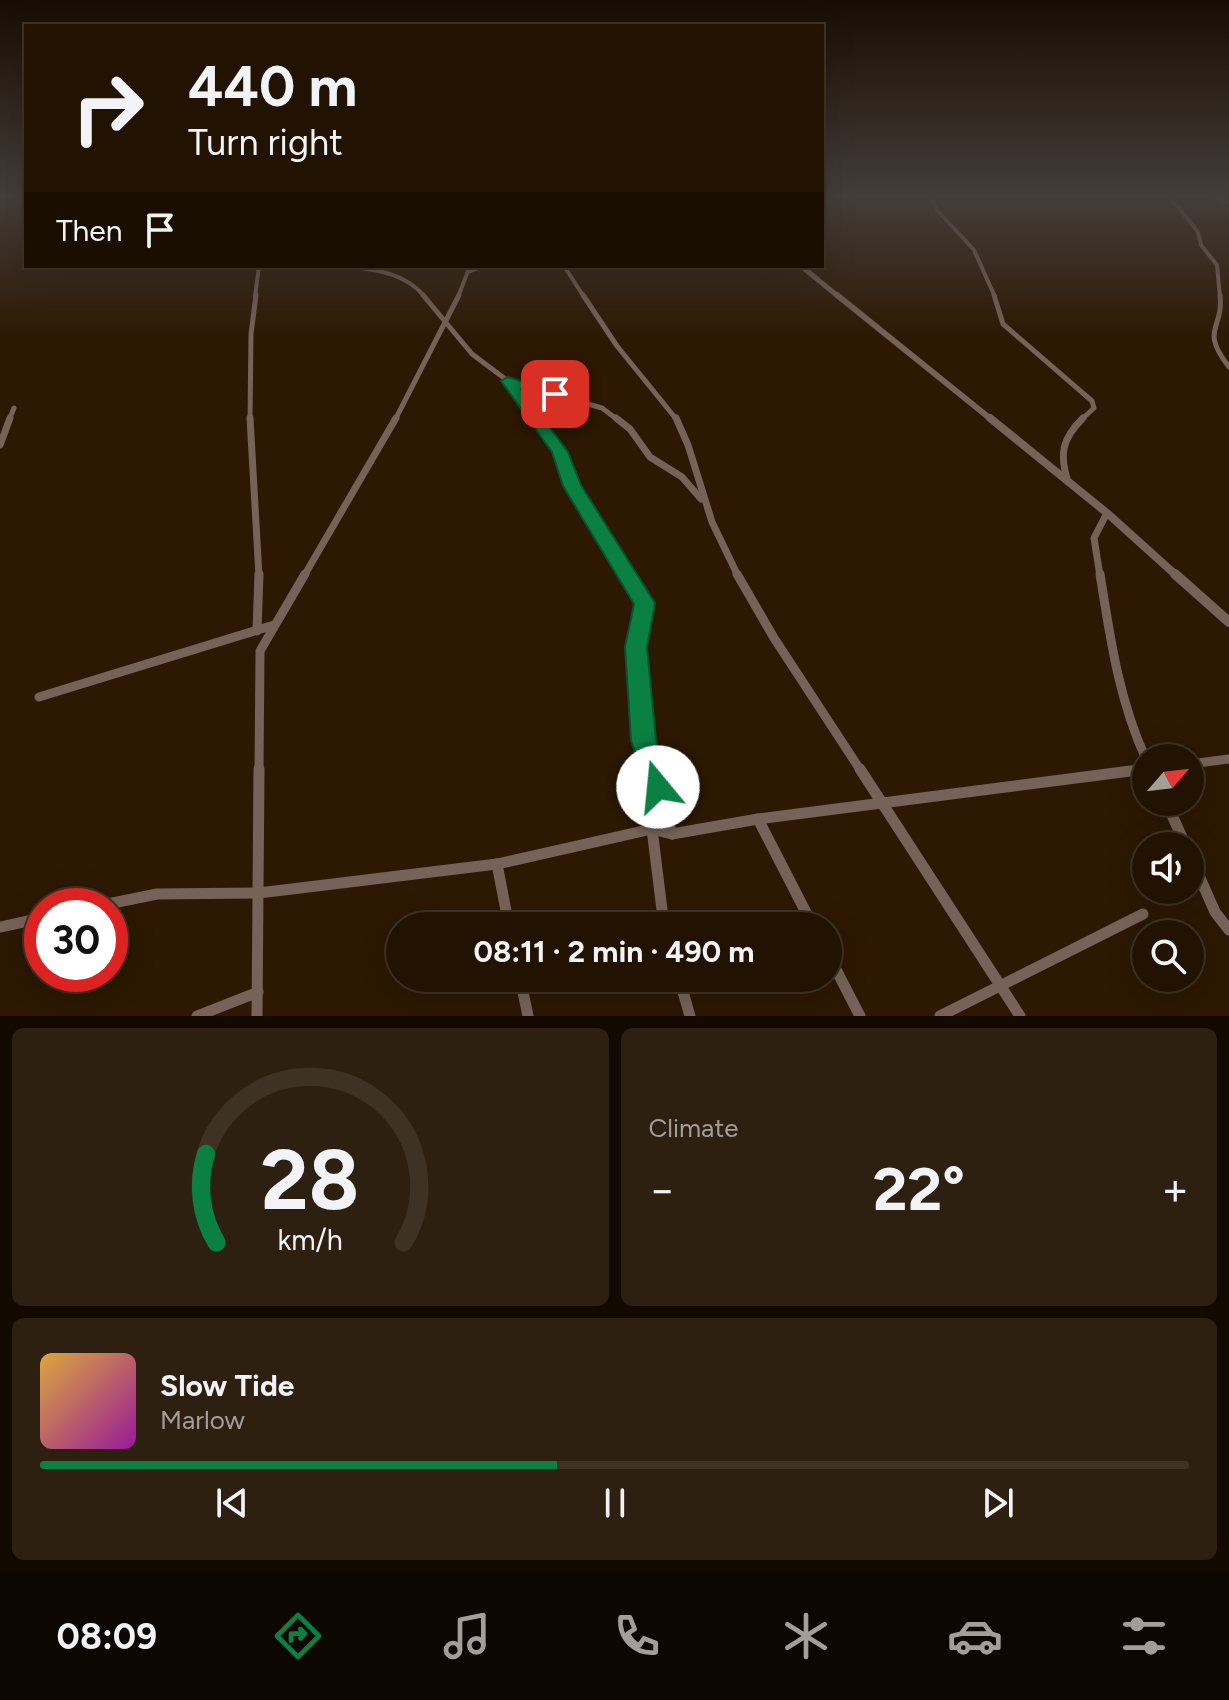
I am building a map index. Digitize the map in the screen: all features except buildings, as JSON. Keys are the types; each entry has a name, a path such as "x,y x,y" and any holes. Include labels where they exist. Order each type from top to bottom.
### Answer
{"street":[{"path":"970,245 989,278 1003,324 1092,401 1094,408 1063,441 1059,458 1068,483"},
{"path":"1201,245 1217,265 1222,312 1213,321 1212,328 1229,367"},
{"path":"257,631 259,566 250,456 251,334 259,268"},
{"path":"362,268 384,271 416,286 472,354 508,381 560,452 572,486 644,603 636,647 643,740 672,834"},
{"path":"566,268 580,282 587,301 616,345 681,428 717,534 755,601 823,716 883,803 996,985 1020,1016"},
{"path":"803,268 1107,513 1229,622"},
{"path":"257,1016 260,651 402,408 445,318 463,288 469,269"},
{"path":"508,381 602,408 630,429 650,457 682,477 704,501"},
{"path":"0,445 14,408"},
{"path":"1107,513 1094,538 1112,649 1132,729 1139,744"},
{"path":"39,697 274,625"},
{"path":"1204,762 1229,759"},
{"path":"128,900 157,894 259,893 497,864 652,829 672,834 758,819 1132,771"},
{"path":"758,819 806,912"},
{"path":"652,829 662,912"},
{"path":"497,864 506,912"},
{"path":"1204,887 1215,912 1229,930"},
{"path":"940,1016 996,985 1024,975 1143,914"},
{"path":"0,927 24,922"},
{"path":"842,981 860,1016"},
{"path":"197,1016 258,992"},
{"path":"523,992 528,1016"},
{"path":"683,992 690,1016"}],"route":[{"path":"555,394 508,381 560,452 572,486 644,603 636,647 643,740 658,787"}]}
